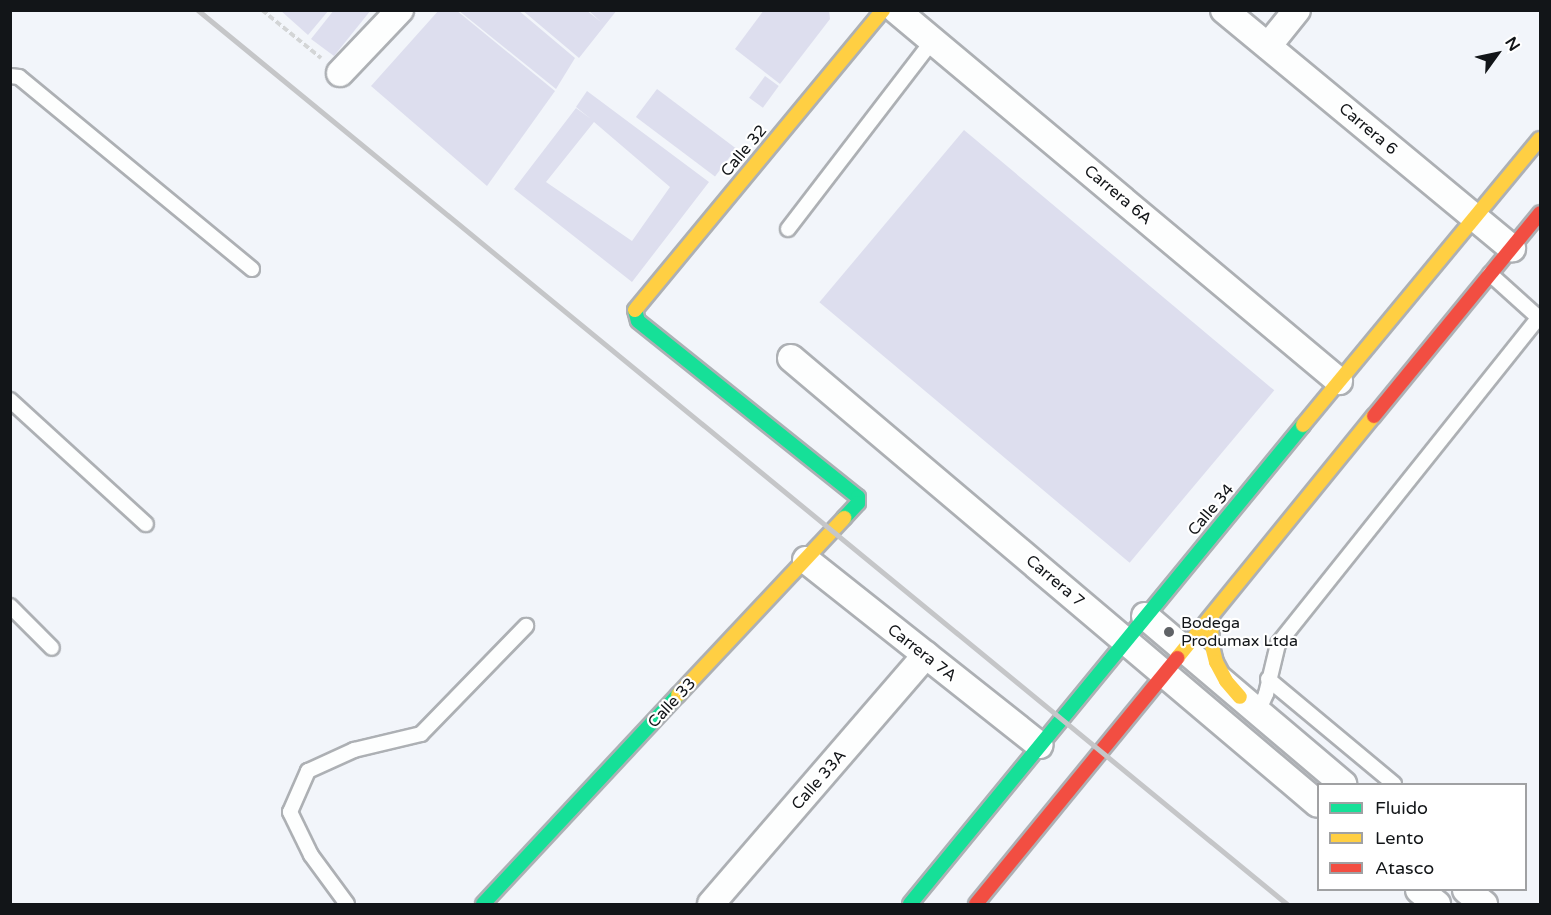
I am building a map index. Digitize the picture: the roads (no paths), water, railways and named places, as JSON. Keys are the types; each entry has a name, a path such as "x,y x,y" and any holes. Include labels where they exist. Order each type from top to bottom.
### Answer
{"main road":[{"name":"Calle 32","path":"859,500 638,321 634,314 636,306 883,10"},
{"name":"Calle 34","path":"910,904 1125,640 1540,139"},
{"path":"976,904 1212,618 1540,213"},
{"name":"Calle 33","path":"483,904 806,560 859,500"},
{"path":"1212,618 1211,642 1216,662 1226,681 1249,704"}],"street":[{"path":"340,73 400,10"},
{"name":"Carrera 6A","path":"896,10 1340,381"},
{"name":"Carrera 6","path":"1224,10 1512,248"},
{"path":"1268,46 1297,10"},
{"name":"Carrera 7","path":"792,358 1317,803"},
{"name":"Carrera 7A","path":"806,560 1039,745"},
{"path":"1145,616 1342,783"},
{"name":"Calle 33A","path":"711,904 926,655"},
{"path":"1420,891 1437,904"},
{"path":"1467,891 1484,904"}],"lane":[{"path":"788,229 933,40"},
{"path":"10,76 19,77 252,269"},
{"path":"1249,704 1268,679 1278,644 1540,318 1490,274"},
{"path":"10,400 146,524"},
{"path":"10,606 52,648"},
{"path":"346,904 311,855 290,812 308,771 354,750 421,734 526,626"},
{"path":"1268,679 1393,783"}],"railway":[{"path":"198,10 1287,904"}],"place":[{"name":"Bodega Produmax Ltda","path":"1169,632"}]}
